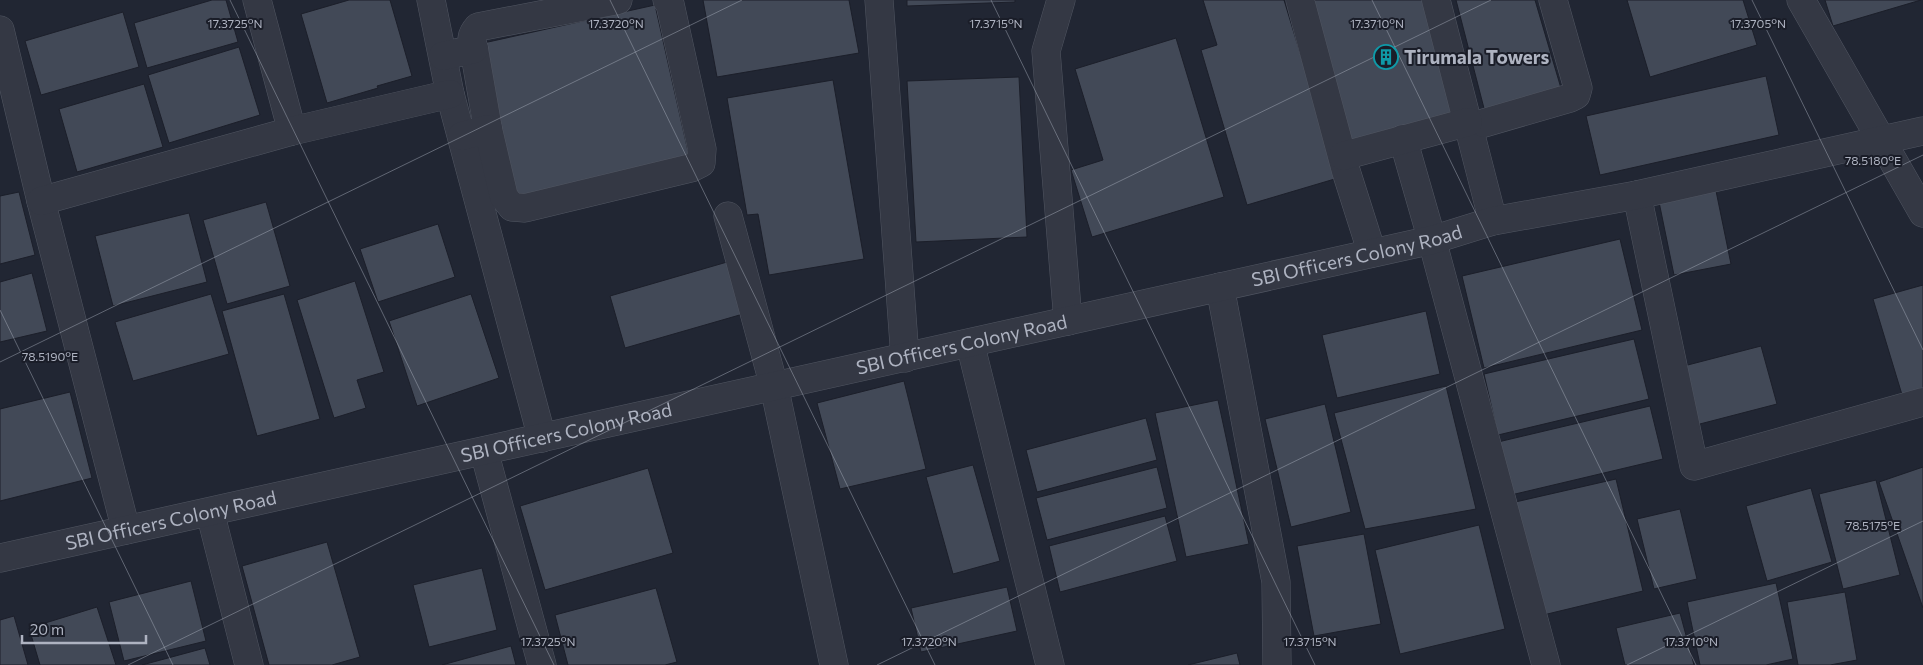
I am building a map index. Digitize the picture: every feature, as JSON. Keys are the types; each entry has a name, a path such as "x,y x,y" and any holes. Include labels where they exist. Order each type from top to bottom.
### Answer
{"street":[{"path":"258,0 292,131"},
{"path":"431,0 450,94 542,438"},
{"path":"618,0 478,27 473,33 471,39 488,129 504,197 512,207 524,208 691,168 701,163 702,149 670,4 667,0"},
{"path":"879,0 905,358"},
{"path":"1061,0 1046,51 1068,321"},
{"path":"1300,0 1372,253"},
{"path":"1436,0 1476,122"},
{"path":"1451,0 1476,122 1502,220"},
{"path":"1343,156 1403,139 1570,98 1576,94 1578,88 1553,0"},
{"path":"1801,0 1923,213"},
{"path":"0,30 41,200 126,530"},
{"path":"443,56 474,50"},
{"path":"41,200 292,131 450,94"},
{"path":"462,136 488,129"},
{"name":"SBI Officers Colony Road","path":"0,558 1220,288 1432,240 1502,220 1637,195 1923,131"},
{"path":"1403,139 1546,665"},
{"path":"1637,195 1694,466 1923,402"},
{"path":"728,216 774,386 834,665"},
{"path":"1220,288 1276,582 1277,665"},
{"path":"970,343 1050,665"},
{"path":"484,450 542,665"},
{"path":"210,512 249,665"}],"building":[{"path":"212,0 226,0 238,42 147,68 134,23"},
{"path":"349,0 390,0 412,76 327,103 301,14"},
{"path":"703,0 849,0 859,53 717,77"},
{"path":"907,0 1015,0 1015,2 907,6"},
{"path":"1203,0 1284,0 1338,178 1247,205 1201,50 1217,45"},
{"name":"Tirumala Towers","path":"1311,0 1430,0 1461,113 1350,143"},
{"path":"1456,0 1535,0 1563,95 1486,116"},
{"path":"1627,0 1743,0 1757,45 1650,77"},
{"path":"1825,0 1921,0 1833,26"},
{"path":"655,5 690,160 514,199 479,44"},
{"path":"123,12 139,67 41,95 25,41"},
{"path":"1176,38 1224,197 1092,237 1071,170 1103,160 1075,69"},
{"path":"239,47 260,115 169,143 148,75"},
{"path":"1766,76 1779,135 1600,175 1586,116"},
{"path":"1019,77 1027,237 916,242 907,81"},
{"path":"833,80 864,259 769,275 758,214 747,215 727,98"},
{"path":"144,84 163,147 77,172 59,109"},
{"path":"1715,186 1731,264 1674,275 1658,197"},
{"path":"19,192 35,255 0,264 0,196"},
{"path":"266,202 290,286 227,304 203,220"},
{"path":"189,213 207,282 113,306 95,236"},
{"path":"438,224 455,277 378,302 360,249"},
{"path":"1620,239 1642,330 1484,368 1462,276"},
{"path":"734,260 750,312 625,348 610,296"},
{"path":"32,273 47,331 0,342 0,282"},
{"path":"355,281 384,372 357,380 366,408 334,418 297,300"},
{"path":"1923,285 1923,392 1903,398 1873,299"},
{"path":"211,294 229,354 133,381 115,322"},
{"path":"284,294 320,419 257,436 222,311"},
{"path":"471,294 499,378 417,406 389,321"},
{"path":"1426,311 1440,374 1337,398 1322,335"},
{"path":"1634,339 1649,399 1498,435 1484,374"},
{"path":"1761,346 1777,404 1696,425 1680,367"},
{"path":"904,381 926,469 840,489 817,403"},
{"path":"1446,386 1476,509 1365,529 1334,413"},
{"path":"70,392 92,478 0,501 0,409"},
{"path":"1218,400 1249,544 1186,557 1155,413"},
{"path":"1325,404 1351,512 1291,527 1265,419"},
{"path":"1650,406 1663,459 1511,495 1498,442"},
{"path":"1146,418 1157,460 1037,492 1026,450"},
{"path":"973,465 1000,561 953,574 926,477"},
{"path":"1157,467 1167,508 1047,540 1036,498"},
{"path":"1923,467 1923,608 1879,482"},
{"path":"648,468 673,553 545,590 520,506"},
{"path":"1616,479 1643,591 1539,616 1511,503"},
{"path":"1876,480 1900,575 1843,589 1819,494"},
{"path":"1811,488 1832,562 1767,581 1746,506"},
{"path":"1680,509 1697,579 1654,589 1637,519"},
{"path":"1165,516 1177,561 1060,592 1049,546"},
{"path":"1479,525 1505,629 1400,654 1375,550"},
{"path":"1364,534 1381,624 1314,636 1297,546"},
{"path":"327,542 360,657 332,665 269,665 242,566"},
{"path":"482,568 497,630 429,647 413,585"},
{"path":"191,581 206,641 124,661 109,602"},
{"path":"1776,583 1793,659 1766,665 1700,665 1687,602"},
{"path":"1007,587 1017,631 921,652 911,608"},
{"path":"656,588 677,662 665,665 568,665 555,615"},
{"path":"1845,592 1857,660 1830,665 1798,665 1787,602"},
{"path":"97,607 116,665 40,665 29,628"},
{"path":"1680,613 1694,665 1625,665 1616,628"},
{"path":"14,616 28,665 0,665 0,620"},
{"path":"511,646 516,665 442,665"},
{"path":"205,648 210,665 142,665"},
{"path":"1237,653 1240,665 1188,665"}],"place":[{"name":"Tirumala Towers","path":"1386,57"}]}
